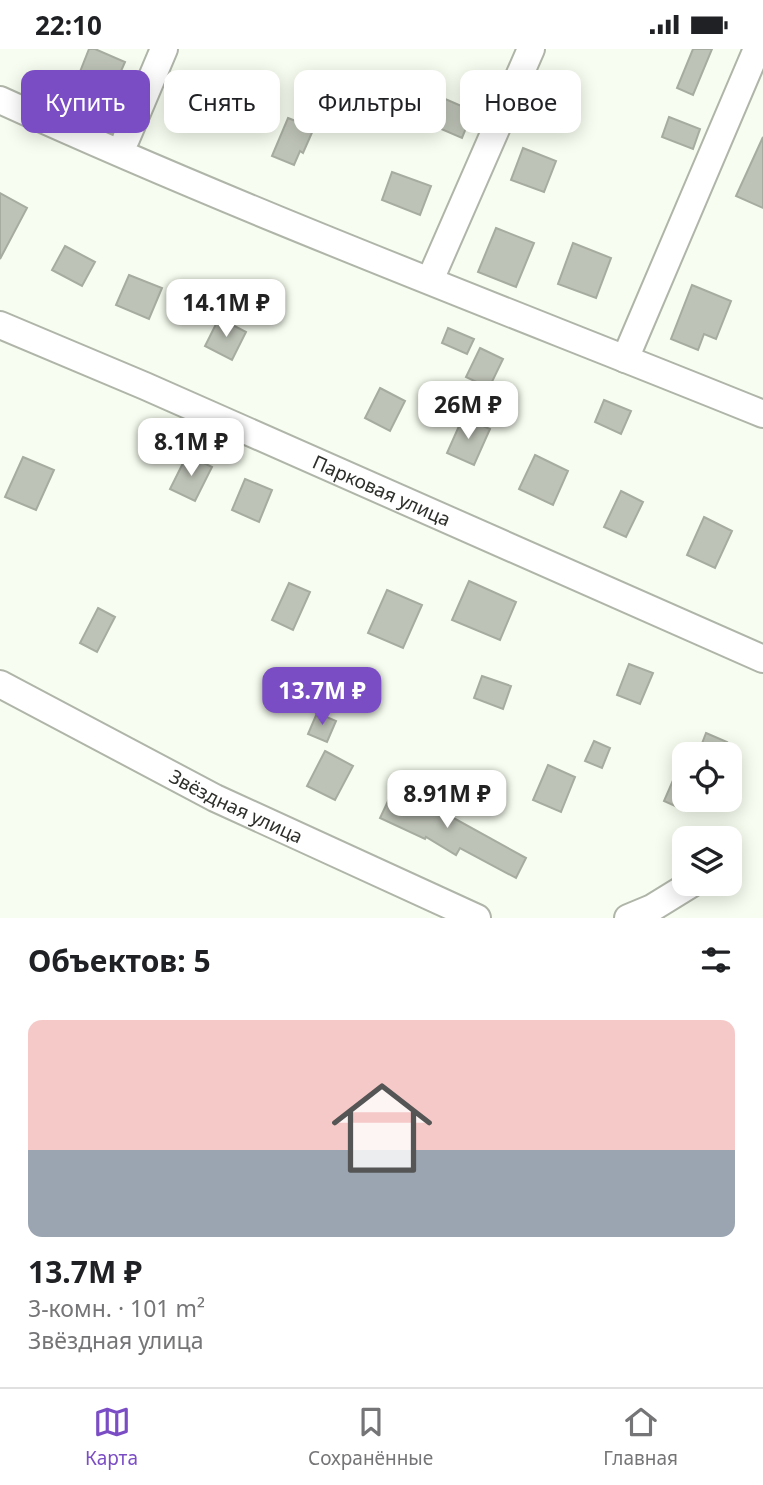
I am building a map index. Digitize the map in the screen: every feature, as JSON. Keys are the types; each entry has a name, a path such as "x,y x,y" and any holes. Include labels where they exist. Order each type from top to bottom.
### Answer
{"street":[{"path":"126,139 164,49"},
{"path":"430,280 531,49"},
{"path":"625,359 757,49"},
{"path":"0,100 115,152 763,414"},
{"name":"Парковая улица","path":"0,325 145,386 763,659"},
{"name":"Звёздная улица","path":"0,684 215,799 477,918"},
{"path":"628,918 672,896"}],"building":[{"path":"89,49 125,62 121,70 81,70"},
{"path":"693,49 712,49 693,95 677,88"},
{"path":"446,99 460,105 460,133 464,133 462,138 446,131"},
{"path":"669,117 700,129 693,149 662,137"},
{"path":"288,118 294,120 294,133 312,133 294,165 272,156"},
{"path":"763,137 763,208 736,196"},
{"path":"523,148 556,161 544,192 511,180"},
{"path":"392,172 431,186 420,215 382,200"},
{"path":"0,193 27,208 0,259"},
{"path":"496,228 534,243 516,287 478,272"},
{"path":"573,243 611,258 596,298 558,284"},
{"path":"65,246 95,262 82,286 52,270"},
{"path":"129,275 162,288 149,319 116,305"},
{"path":"692,285 731,301 716,339 704,334 698,350 671,339"},
{"path":"219,318 246,332 232,360 205,346"},
{"path":"448,328 474,339 467,354 442,343"},
{"path":"480,348 503,359 489,388 466,377"},
{"path":"380,388 405,401 390,431 365,418"},
{"path":"604,400 631,411 621,434 595,422"},
{"path":"463,417 490,429 474,465 447,453"},
{"path":"187,455 212,467 195,501 170,489"},
{"path":"535,455 568,471 553,505 519,489"},
{"path":"23,457 54,470 36,510 5,497"},
{"path":"245,479 272,490 259,522 232,510"},
{"path":"621,491 643,502 626,537 604,527"},
{"path":"704,517 732,531 715,568 687,555"},
{"path":"469,581 516,602 500,640 452,620"},
{"path":"289,583 310,592 293,630 272,620"},
{"path":"387,590 422,605 403,648 368,633"},
{"path":"98,608 115,617 97,652 80,643"},
{"path":"629,664 653,673 640,704 617,695"},
{"path":"482,676 511,686 503,709 474,698"},
{"path":"317,713 336,721 327,742 308,734"},
{"path":"706,733 727,742 703,742"},
{"path":"594,741 610,748 602,768 585,761"},
{"path":"325,751 353,766 335,800 307,786"},
{"path":"548,765 575,777 561,812 533,800"},
{"path":"672,783 672,805 664,801"},
{"path":"396,784 441,806 439,810 526,858 516,878 460,848 456,855 426,837 425,839 380,818"}]}
